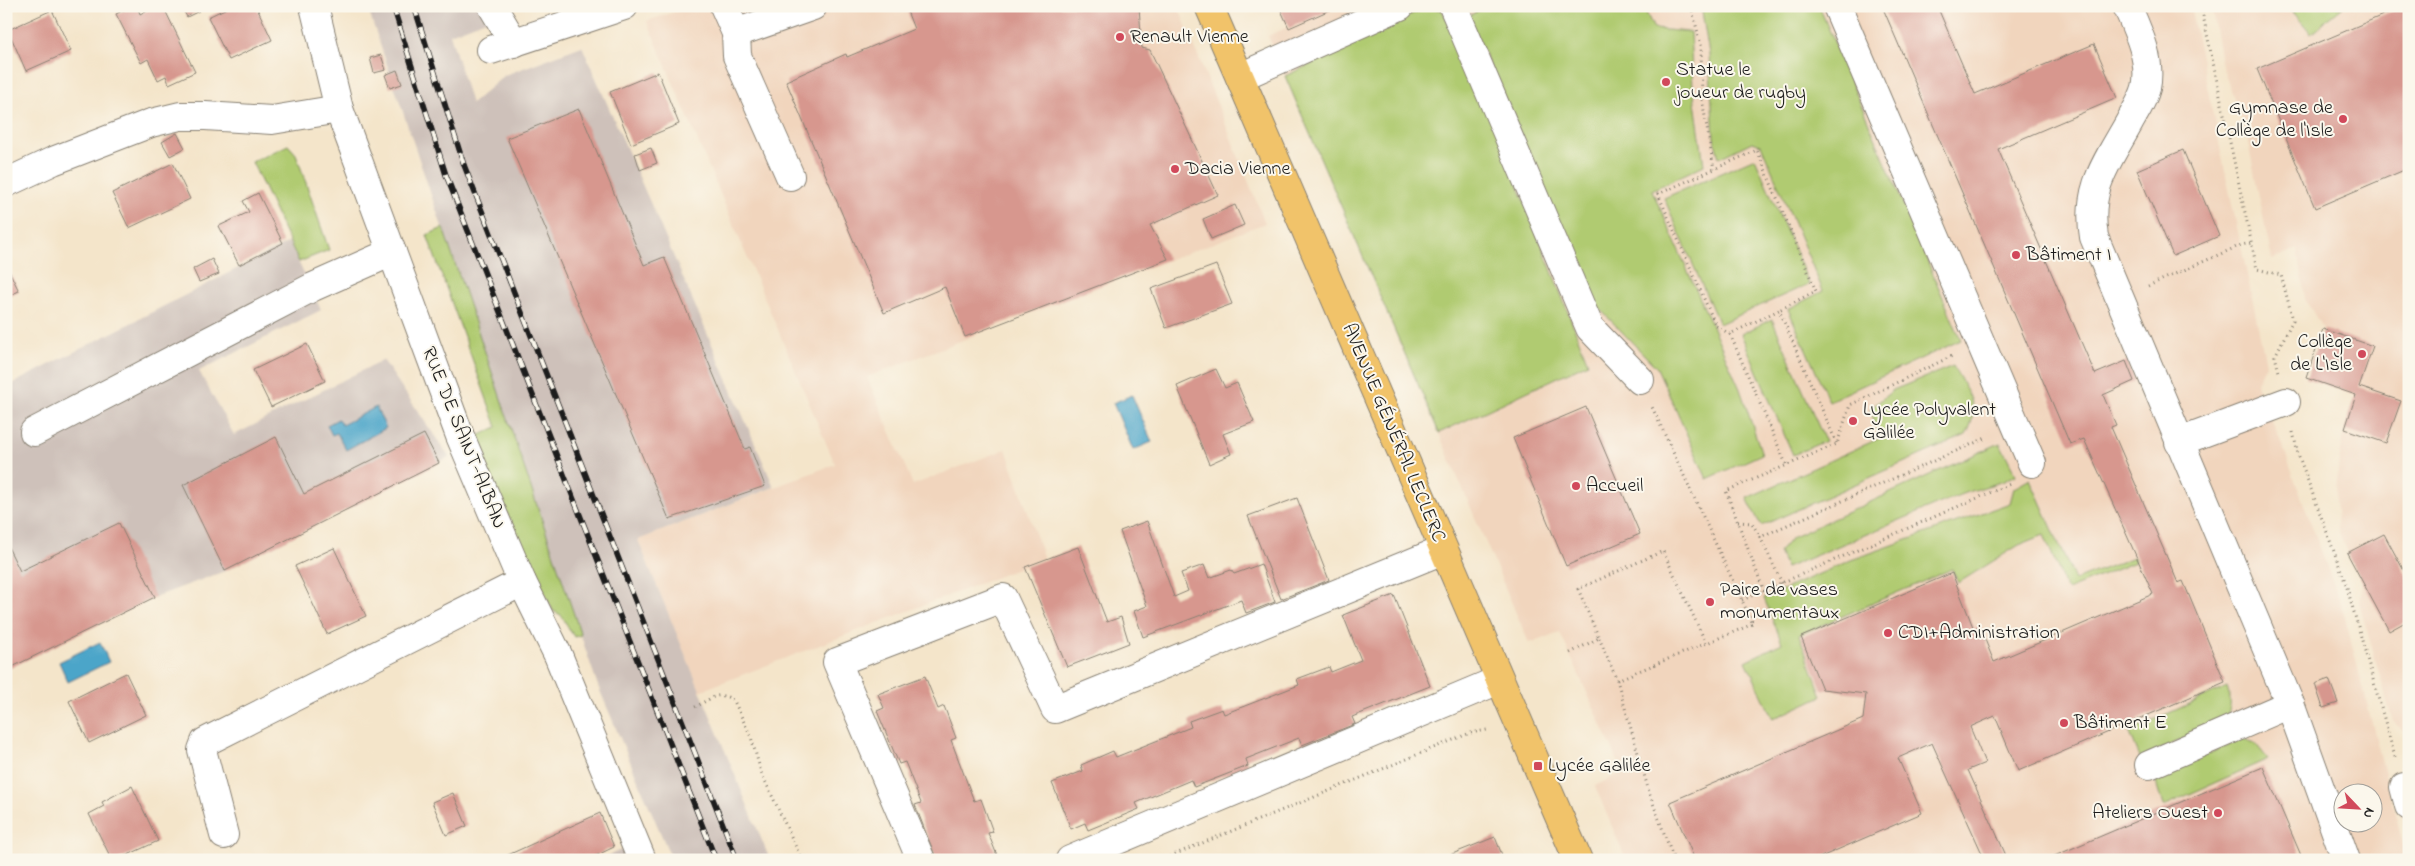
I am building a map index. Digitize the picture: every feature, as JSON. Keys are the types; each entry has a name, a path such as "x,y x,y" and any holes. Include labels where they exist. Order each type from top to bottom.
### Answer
{"main road":[{"name":"AVENUE GÉNÉRAL LECLERC","path":"1209,6 1578,860"}],"street":[{"name":"RUE DE SAINT-ALBAN","path":"314,6 339,109 460,436 522,582 558,656 642,860"},
{"path":"492,6 503,47 624,6"},
{"path":"724,6 736,33 738,56 790,176"},
{"path":"736,33 813,6"},
{"path":"1240,77 1400,6"},
{"path":"1453,6 1590,328 1640,380"},
{"path":"1837,6 2032,463"},
{"path":"2127,6 2141,38 2146,63 2146,87 2140,104 2104,168 2093,195 2091,218 2094,237 2290,704 2346,860"},
{"path":"6,183 53,160 151,123 180,116 272,120 339,109"},
{"path":"34,432 313,287 392,252"},
{"path":"2179,442 2286,402"},
{"path":"921,860 837,662 1003,598 1055,709 1443,550"},
{"path":"224,835 202,750 205,742 522,582"},
{"path":"1070,860 1499,680"},
{"path":"2149,765 2290,704"}],"path":[{"path":"1691,6 1701,45 1702,99 1714,169"},
{"path":"1730,334 1816,291 1757,150 1658,194 1716,326 1730,334 1786,464"},
{"path":"2120,298 2241,245 2252,242"},
{"path":"1779,310 1837,444"},
{"path":"1837,444 1850,405 1956,354"},
{"path":"1617,680 1753,624 1640,380"},
{"path":"1760,537 1992,435"},
{"path":"1764,591 1726,491 1837,444"},
{"path":"1742,600 2022,478 2032,463"},
{"path":"1738,522 1752,523 1782,583"},
{"path":"1674,860 1650,795 1617,680 1578,589 1663,551 1706,643"},
{"path":"1570,653 1599,638"},
{"path":"696,707 712,696 729,697 734,701 751,737 761,772 802,860"},
{"path":"1161,860 1470,733 1496,728"}],"shaded area":[{"path":"367,6 522,6 450,34 471,104 505,75 582,46 774,487 638,540 770,860 672,860 598,686"},
{"path":"693,6 1178,6 1265,223 867,377 913,485 1006,449 1044,559 700,691 638,540 835,464 647,21"},
{"name":"Lycée Polyvalent Galilée","path":"1279,6 2190,6 2266,364 2256,385 2279,437 2343,610 2407,860 1626,860 1595,786 1623,772 1560,633 1529,643 1268,36 1288,27"},
{"name":"Collège de L'Isle","path":"2211,6 2409,6 2409,735 2393,722 2359,602 2363,584 2347,553 2338,529 2335,500 2339,462 2345,429 2356,396 2306,378 2323,329 2305,299 2298,248 2272,260 2246,132 2222,66"},
{"path":"289,242 321,310 199,371 234,435 383,360 449,457 225,571 155,597 6,670 6,387"},
{"path":"623,849 627,860 599,860"}],"green space":[{"path":"1489,6 1643,6 1654,29 1690,32 1693,88 1704,165 1652,190 1740,389 1762,454 1707,479 1657,368 1592,301 1468,16"},
{"path":"1701,6 1819,6 1961,340 1829,401 1788,309 1823,291 1761,145 1752,142 1719,158 1714,138 1709,54"},
{"path":"2288,6 2343,6 2311,33"},
{"path":"1428,7 1442,10 1471,65 1588,363 1439,433 1285,76 1313,63 1310,58"},
{"path":"288,145 296,154 329,250 299,262 252,162"},
{"path":"1755,158 1809,284 1719,324 1664,198"},
{"path":"443,228 581,635 574,637 561,615 553,611 477,450 478,436 497,427 427,235"},
{"path":"1772,319 1825,441 1793,455 1741,334"},
{"path":"1953,366 1971,399 1973,407 1971,425 1966,435 1761,526 1747,498 1880,438 1870,409 1893,390"},
{"path":"2000,443 2016,475 2004,481 1962,494 1786,568 1779,552 1791,538"},
{"path":"2030,479 2075,580 2134,557 2135,562 2067,590 2044,535 2019,545 1958,583 1952,569 1799,635 1822,696 1773,719 1746,661 1782,643 1764,598 1851,560 2010,503 2014,488"},
{"path":"2227,687 2230,706 2222,722 2140,758 2129,731"},
{"path":"2244,739 2255,743 2268,759 2163,806 2155,779"}],"water":[{"path":"1132,395 1152,442 1133,450 1113,403"},
{"path":"376,407 386,428 346,450 337,433 332,435 327,425 338,419 342,425"},
{"path":"100,642 109,662 68,682 59,662"}],"building":[{"path":"132,6 137,6 140,14 155,6 163,6 195,72 169,84 166,76 158,80 148,59 141,63 116,14"},
{"path":"181,6 197,6 199,11 187,17"},
{"path":"231,6 256,6 272,40 229,60 208,17"},
{"path":"905,6 1139,7 1142,48 1150,50 1218,195 1150,225 1168,259 965,337 945,287 884,313 786,81 846,54 847,57 914,29"},
{"path":"1279,6 1339,6 1289,28"},
{"path":"1882,6 1937,6 1975,94 2094,44 2117,98 1998,149 2095,374 2126,361 2134,381 2103,395 2116,425 2111,427 2178,583 2183,581 2225,682 2018,771 1995,716 1970,727 1985,763 1968,770 2008,860 1985,860 1932,743 1898,758 1922,813 1814,860 1695,860 1670,802 1863,719 1866,694 1822,689 1801,637 1952,573 1973,627 1971,630 1980,627 1994,662 2153,594 2084,439 2070,444"},
{"name":"Gymnase de Collège de l'Isle","path":"2404,6 2409,6 2409,168 2315,208 2257,69"},
{"path":"52,10 71,51 26,71 8,30"},
{"path":"381,55 386,70 374,73 370,58"},
{"path":"397,70 402,84 390,88 385,75"},
{"path":"658,72 679,124 631,144 610,92"},
{"path":"579,109 644,265 664,257 745,449 750,447 765,486 669,519 507,138"},
{"path":"177,133 185,148 170,156 162,142"},
{"path":"651,148 657,163 640,170 635,154"},
{"path":"2183,150 2219,236 2173,256 2137,170"},
{"path":"173,163 190,199 129,228 112,193"},
{"path":"258,193 283,243 239,265 219,226 249,212 243,201"},
{"path":"1235,205 1244,225 1211,239 1203,219"},
{"path":"212,259 219,274 199,282 193,269"},
{"path":"6,265 19,291 6,297"},
{"path":"1216,265 1232,304 1166,328 1151,289"},
{"path":"2323,329 2373,346 2359,387 2401,401 2386,443 2345,429 2356,395 2306,378"},
{"path":"307,344 325,381 271,407 253,370"},
{"path":"1216,369 1225,388 1237,383 1254,422 1223,434 1231,454 1209,464 1177,386"},
{"name":"Accueil","path":"1586,407 1640,534 1566,566 1513,438"},
{"path":"424,434 439,463 225,571 183,485 276,437 304,494"},
{"path":"1297,498 1329,580 1281,599 1248,516"},
{"path":"1147,521 1174,597 1188,591 1181,573 1204,565 1209,578 1231,570 1234,574 1261,564 1275,602 1246,613 1241,600 1143,637 1134,611 1147,606 1120,531"},
{"path":"119,523 155,597 6,670 6,543 20,571"},
{"path":"2384,534 2409,580 2409,620 2389,631 2347,553"},
{"path":"1078,547 1107,622 1121,617 1129,643 1067,667 1025,567"},
{"path":"334,548 366,616 327,634 295,566"},
{"path":"1394,595 1430,686 1352,717 1355,724 1302,745 1299,738 1246,759 1248,766 1194,787 1191,780 1136,803 1139,809 1088,830 1085,823 1071,829 1052,783 1083,771 1081,765 1113,751 1116,757 1191,727 1189,721 1222,709 1224,714 1299,685 1297,679 1329,667 1331,672 1361,660 1343,615"},
{"path":"126,673 146,715 89,743 69,701"},
{"path":"925,676 938,709 944,706 956,738 951,740 974,801 981,799 993,832 988,833 999,860 944,860 942,856 936,858 915,805 921,803 905,762 899,764 877,711 884,708 878,694"},
{"path":"2329,679 2338,703 2323,708 2315,684"},
{"path":"2409,739 2409,757 2408,757 2405,745"},
{"name":"Ateliers Ouest","path":"2263,767 2303,860 2045,860"},
{"path":"132,786 158,841 117,860 112,860 89,814 104,806 102,802"},
{"path":"453,793 467,826 446,835 432,802"},
{"path":"600,813 614,847 587,860 497,860"},
{"path":"1495,837 1504,860 1437,860"}],"railway":[{"path":"393,6 446,175 716,860"},
{"path":"414,6 464,165 737,860"}],"place":[{"name":"Renault Vienne","path":"1120,37"},
{"name":"Statue le joueur de rugby","path":"1666,82"},
{"name":"Gymnase de Collège de l'Isle","path":"2343,119"},
{"name":"Dacia Vienne","path":"1175,169"},
{"name":"Bâtiment I","path":"2016,255"},
{"name":"Collège de L'Isle","path":"2362,354"},
{"name":"Lycée Polyvalent Galilée","path":"1853,421"},
{"name":"Accueil","path":"1576,486"},
{"name":"Paire de vases monumentaux","path":"1710,602"},
{"name":"CDI+Administration","path":"1888,633"},
{"name":"Bâtiment E","path":"2064,723"},
{"name":"Lycée Galilée","path":"1538,766"},
{"name":"Ateliers Ouest","path":"2218,813"}]}
